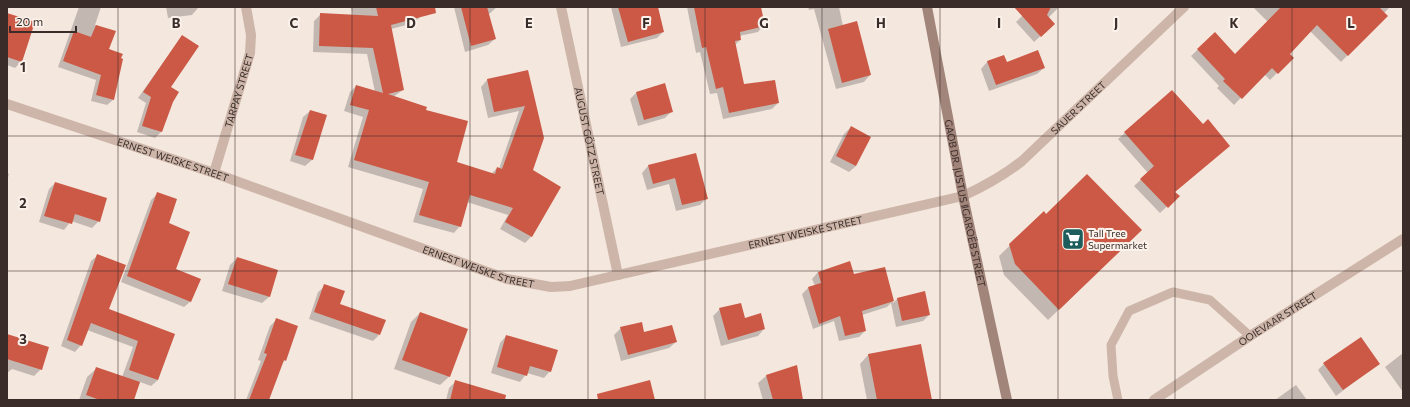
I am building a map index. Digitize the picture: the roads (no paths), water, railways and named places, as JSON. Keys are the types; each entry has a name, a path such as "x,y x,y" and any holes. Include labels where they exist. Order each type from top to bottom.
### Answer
{"street":[{"name":"TARPAY STREET","path":"214,173 250,53 251,35 246,7"},
{"name":"AUGUST GÖTZ STREET","path":"562,7 618,275"},
{"name":"GAOB DR. JUSTUS ǁGAROËB STREET","path":"926,7 963,196 1007,400"},
{"name":"SAUER STREET","path":"963,196 1002,177 1022,161 1184,7"},
{"name":"ERNEST WEISKE STREET","path":"7,104 214,173 508,279 551,287 570,286 963,196"},
{"name":"OOIEVAAR STREET","path":"1154,400 1250,336 1403,239"}],"lane":[{"path":"1118,400 1113,376 1111,345 1129,311 1173,292 1210,300 1250,336"}],"place":[{"name":"Tall Tree Supermarket","path":"1073,239"}]}
